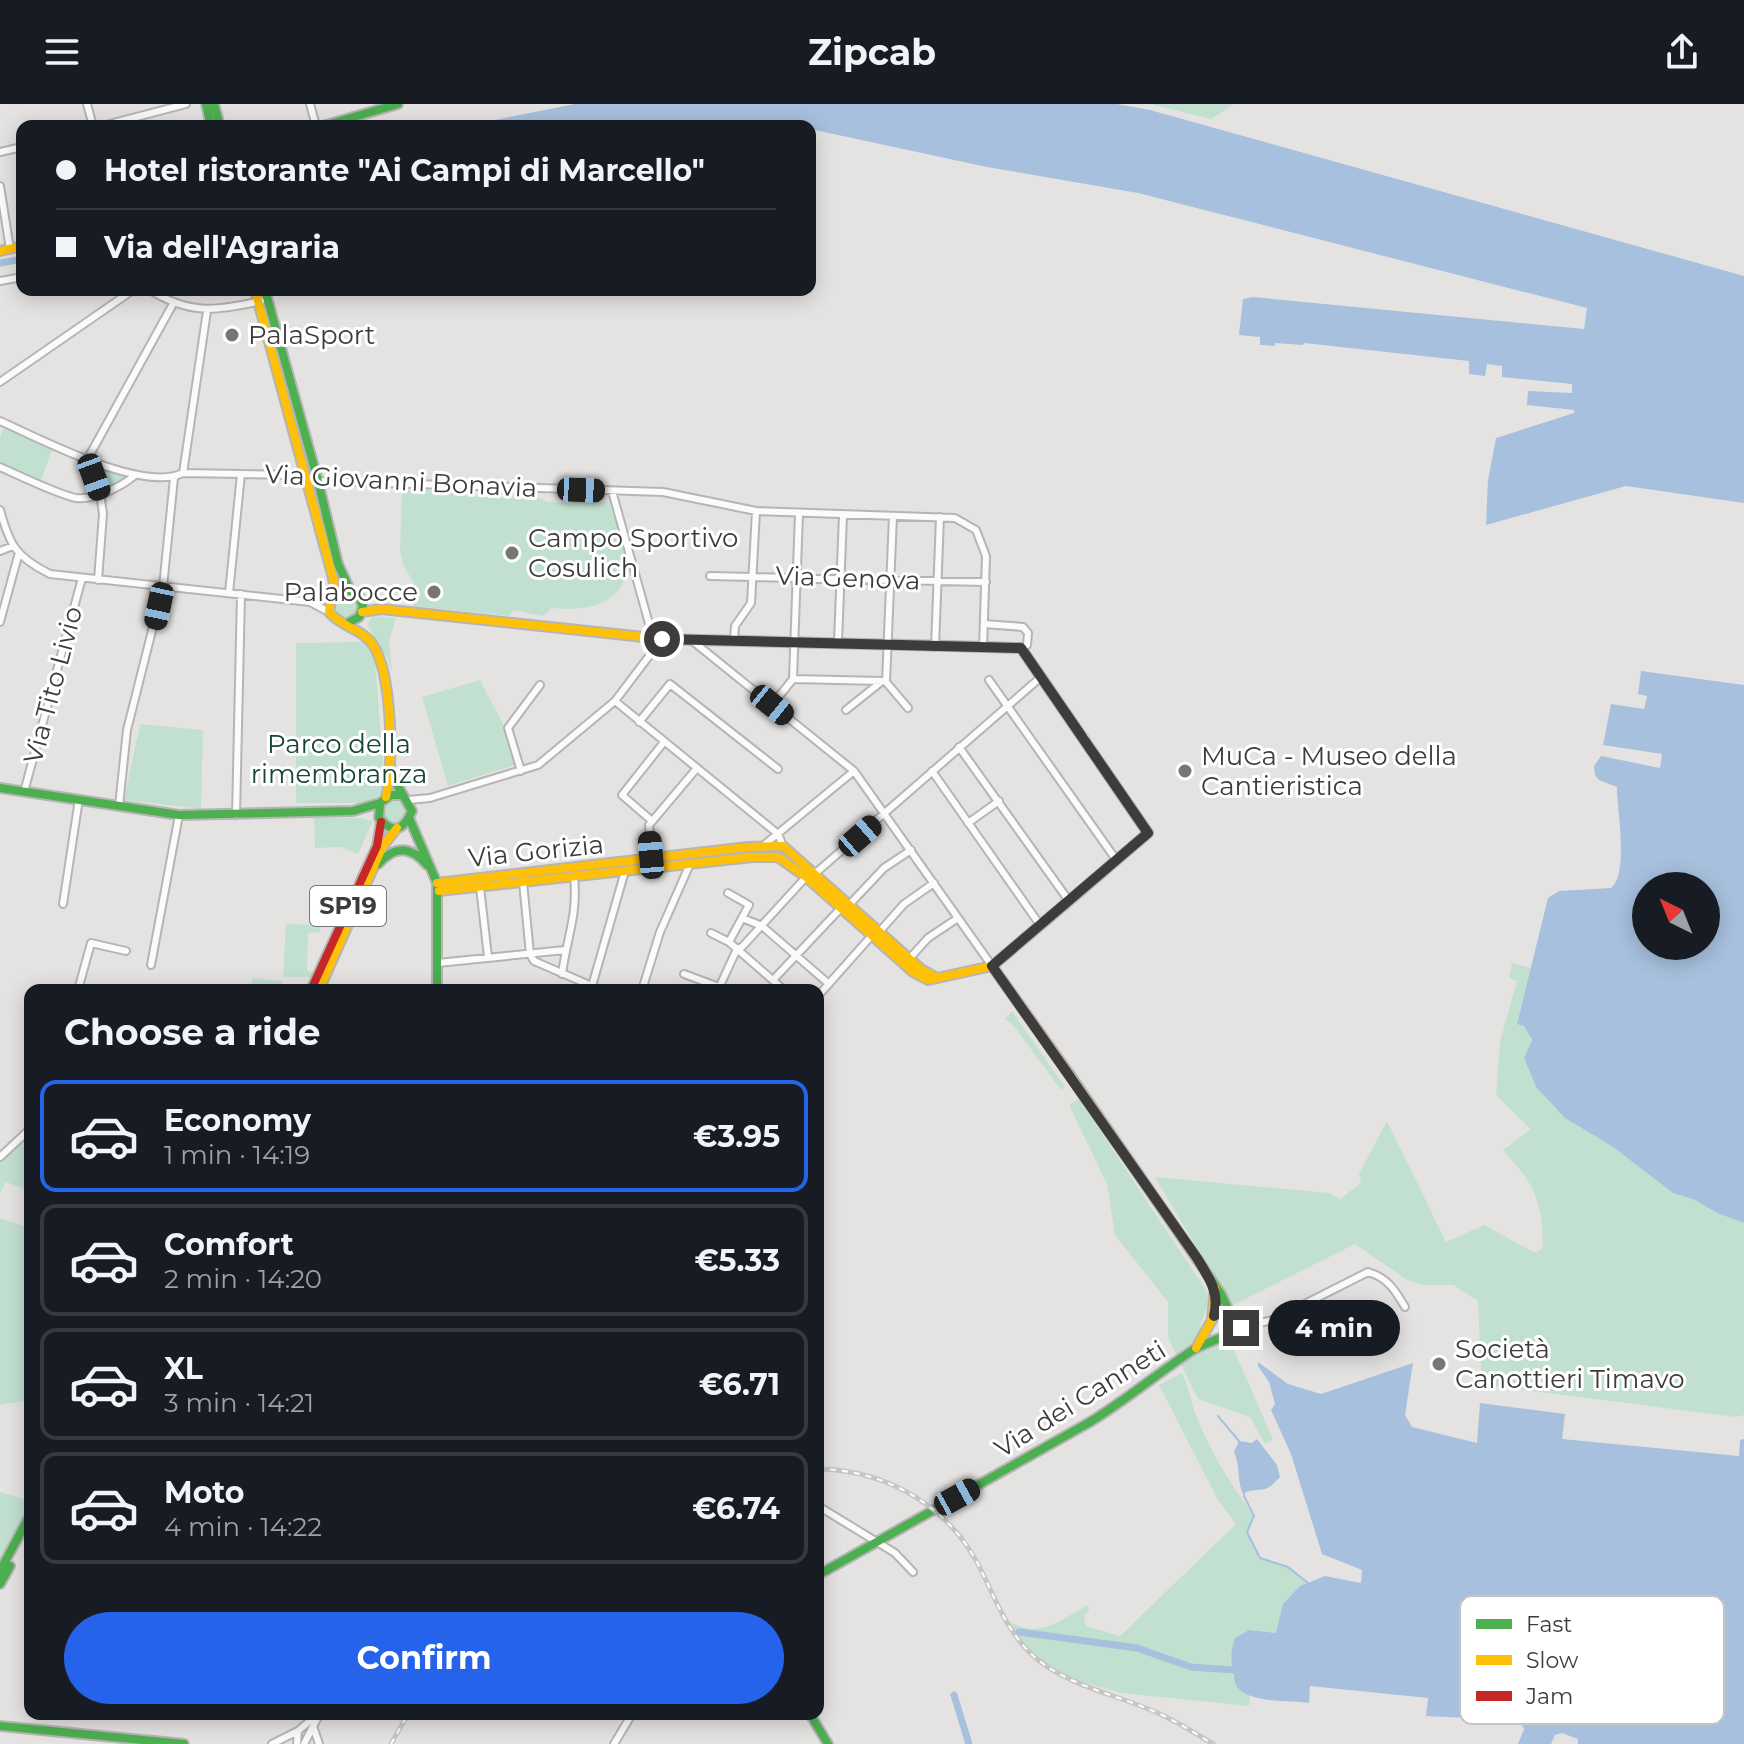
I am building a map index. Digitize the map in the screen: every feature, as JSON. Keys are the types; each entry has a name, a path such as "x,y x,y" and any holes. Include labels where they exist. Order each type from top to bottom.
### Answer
{"street":[{"path":"138,104 141,116"},
{"path":"125,120 186,104"},
{"path":"343,120 393,105"},
{"path":"0,186 10,249"},
{"path":"0,251 16,248"},
{"path":"0,382 124,296"},
{"path":"162,296 207,311 264,297"},
{"path":"264,297 334,582 329,612"},
{"path":"264,297 318,481 338,564 350,590 362,601 381,609 658,638 983,648 1021,648 1027,645 1028,633 1023,627 984,624"},
{"path":"87,460 174,302"},
{"path":"0,421 87,460 134,476 174,478 183,473 207,311"},
{"path":"87,460 100,493 103,514 98,580"},
{"path":"0,467 77,498 100,493 134,476"},
{"name":"Via Giovanni Bonavia","path":"183,473 293,475 318,481 663,492 756,511 955,518 976,530 986,556 983,648"},
{"path":"229,593 241,474"},
{"path":"119,806 127,730 163,587 174,478"},
{"path":"612,491 658,638"},
{"path":"0,510 3,534 18,556 50,574 310,602 332,597 341,590 350,590"},
{"path":"734,639 735,626 751,603 756,511"},
{"path":"772,705 793,679 799,513"},
{"path":"838,642 843,515"},
{"path":"846,710 884,682 893,516"},
{"path":"935,647 940,517"},
{"path":"0,551 13,546"},
{"path":"0,622 18,556"},
{"name":"Via Genova","path":"710,576 986,582"},
{"name":"Via Tito Livio","path":"24,792 82,578"},
{"path":"236,815 241,594"},
{"path":"362,601 360,615 364,635"},
{"path":"310,602 364,635 376,648 382,666 391,774 380,820"},
{"path":"346,624 360,615 381,609"},
{"path":"0,788 179,815 353,811 383,800 430,798 538,765 615,701 658,638"},
{"path":"690,639 854,771 1128,1157 1237,1323"},
{"path":"811,875 850,904 913,972 928,980 992,966 1148,833 1021,648"},
{"path":"721,984 737,949 811,875 1041,677"},
{"path":"793,679 884,682 908,708"},
{"path":"989,680 1117,861"},
{"path":"639,722 670,684 778,769"},
{"path":"521,771 508,728 540,685"},
{"path":"615,701 778,834 783,846 840,909 877,932 926,973 938,978"},
{"path":"652,821 622,795 664,742"},
{"path":"959,747 1069,901"},
{"path":"652,858 649,825 697,768"},
{"path":"764,846 854,771"},
{"path":"932,771 1040,925"},
{"path":"391,774 405,798 438,887 437,984"},
{"path":"399,828 430,798"},
{"path":"63,904 79,799"},
{"path":"968,823 999,801"},
{"path":"353,811 380,820 388,827 399,828 420,844"},
{"path":"151,965 179,815"},
{"name":"SP19","path":"314,984 377,846 380,820"},
{"name":"SP19","path":"322,984 383,846 399,828"},
{"name":"Via Gorizia","path":"438,887 652,858 783,846"},
{"path":"371,872 390,851 403,848 419,855 433,872"},
{"path":"850,904 884,868 911,850"},
{"name":"Via Gorizia","path":"438,887 480,887 753,857 778,857 811,875"},
{"path":"644,984 660,932 690,864"},
{"path":"593,984 625,871"},
{"path":"562,974 574,921 574,876"},
{"path":"523,882 530,954 534,961 587,984"},
{"path":"824,989 904,904 934,883"},
{"path":"480,887 488,957"},
{"path":"728,893 749,905 729,942"},
{"path":"773,980 840,909"},
{"path":"742,918 762,926 829,984"},
{"path":"910,958 928,938 958,918"},
{"path":"711,933 729,942 777,984"},
{"path":"80,984 91,943 126,951"},
{"path":"438,963 565,950"},
{"path":"684,974 707,984"},
{"path":"0,1157 24,1135"},
{"path":"1237,1323 1259,1324 1289,1313 1368,1272 1383,1277 1405,1307"},
{"path":"1215,1288 1217,1301 1212,1323 1221,1338 1231,1335 1237,1323"},
{"path":"1212,1323 1222,1311 1229,1311"},
{"name":"Via dei Canneti","path":"1195,1349 1212,1323"},
{"name":"Via dei Canneti","path":"824,1572 1090,1422 1132,1396 1195,1349 1221,1338"},
{"path":"824,1510 906,1562 913,1572"},
{"path":"0,1571 24,1526"},
{"path":"0,1584 24,1540"},
{"path":"272,1744 312,1720"},
{"path":"304,1744 317,1720"},
{"path":"614,1743 628,1720"},
{"path":"814,1720 828,1744"},
{"path":"0,1726 184,1744"},
{"path":"314,1729 319,1744"},
{"path":"297,1744 298,1731"}],"green space":[{"path":"1150,104 1234,104 1211,119"},
{"path":"4,427 53,448 41,480 0,463 0,438"},
{"path":"90,463 131,476 101,491"},
{"name":"Campo Sportivo Cosulich","path":"402,489 472,491 471,496 512,498 513,495 527,497 528,493 537,494 537,498 543,501 571,504 572,501 609,502 624,548 625,577 612,597 601,603 577,609 552,608 543,616 513,610 509,616 413,606 414,583 403,565 400,550"},
{"path":"346,593 355,597 359,606 355,615 346,619 337,615 333,606 337,597"},
{"path":"373,616 396,618 389,642 392,673 369,628 368,623"},
{"name":"Parco della rimembranza","path":"363,642 375,661 384,775 381,792 368,803 296,803 296,643"},
{"path":"480,680 503,724 515,765 448,786 422,697"},
{"path":"140,724 203,730 201,809 124,800"},
{"path":"394,798 403,802 407,811 403,820 394,824 385,820 381,811 385,802"},
{"path":"314,818 362,818 373,821 358,854 341,847 315,848"},
{"path":"286,924 318,925 321,932 308,933 307,971 315,972 312,977 283,977"},
{"path":"1512,963 1531,968 1517,1023 1524,1026 1532,1040 1524,1058 1536,1087 1565,1118 1613,1147 1673,1193 1744,1223 1744,1415 1735,1417 1485,1385 1481,1371 1478,1301 1453,1285 1424,1285 1407,1280 1355,1244 1231,1306 1155,1177 1329,1193 1340,1199 1361,1183 1359,1174 1387,1121 1446,1242 1484,1225 1535,1253 1543,1248 1541,1217 1535,1194 1523,1173 1503,1150 1531,1129 1496,1095 1500,1042 1517,981 1509,978"},
{"path":"253,978 282,981 281,984 251,984"},
{"path":"1012,1011 1065,1087 1061,1090 1014,1026 1005,1019"},
{"path":"1079,1099 1206,1290 1208,1303 1200,1326 1215,1342 1223,1339 1230,1341 1273,1439 1265,1444 1250,1417 1198,1399 1168,1337 1168,1302 1115,1235 1107,1184 1069,1105"},
{"path":"24,1142 24,1189 6,1182 0,1194 0,1162"},
{"path":"0,1218 24,1226 24,1401 0,1405"},
{"path":"1182,1373 1206,1438 1254,1516 1247,1532 1260,1558 1288,1567 1308,1583 1300,1586 1276,1633 1249,1630 1230,1657 1235,1683 1250,1695 1249,1706 1121,1693 1060,1675 1028,1651 1003,1617 1025,1628 1036,1629 1056,1623 1088,1605 1089,1610 1084,1617 1086,1626 1120,1636 1236,1524 1218,1500 1159,1385"},
{"path":"0,1492 24,1499 24,1514 0,1564"}],"water":[{"path":"575,104 1117,104 1150,110 1744,276 1744,503 1626,486 1486,525 1488,480 1496,438 1574,413 1574,410 1527,405 1528,391 1572,393 1572,384 1502,377 1502,366 1487,364 1485,376 1469,374 1469,361 1304,343 1260,345 1260,337 1239,335 1243,299 1253,297 1584,329 1587,308 1138,193 987,167 816,130 816,120 494,120"},
{"path":"1641,671 1744,685 1744,1223 1673,1193 1613,1147 1565,1118 1536,1087 1524,1058 1532,1040 1524,1026 1517,1024 1548,898 1559,891 1611,888 1616,881 1621,856 1617,787 1599,780 1594,766 1601,756 1660,768 1662,754 1603,745 1611,704 1644,709 1647,696 1638,694"},
{"path":"1258,1362 1288,1384 1321,1394 1413,1363 1405,1415 1412,1427 1477,1443 1480,1403 1565,1414 1562,1439 1739,1456 1740,1440 1744,1439 1744,1744 1578,1744 1578,1739 1562,1733 1555,1735 1551,1744 1518,1744 1524,1729 1522,1724 1724,1724 1724,1596 1460,1596 1460,1718 1426,1716 1428,1698 1310,1686 1309,1703 1257,1698 1240,1690 1235,1683 1231,1662 1235,1638 1249,1630 1276,1633 1283,1604 1300,1586 1325,1576 1361,1583 1362,1570 1322,1554 1291,1454 1271,1410 1275,1404 1269,1382"},
{"path":"1257,1439 1277,1465 1280,1477 1267,1488 1246,1492 1244,1496 1234,1452 1239,1441 1252,1443"}],"waterway":[{"path":"0,263 16,260"},
{"path":"1218,1416 1239,1441"},
{"path":"1244,1496 1254,1516 1247,1532 1260,1558 1288,1567 1308,1583"},
{"path":"1019,1632 1137,1648 1191,1667 1233,1670"},
{"path":"954,1695 969,1744"}],"railway":[{"path":"1086,735 1097,755"},
{"path":"824,1469 868,1476 891,1484 933,1510 967,1546 1019,1640 1052,1670 1167,1717 1213,1744"},
{"path":"391,1744 405,1720"}],"traffic: fast":[{"path":"206,104 210,120"},
{"path":"214,104 218,120"},
{"path":"343,120 398,104"},
{"path":"267,296 338,564 350,590"},
{"path":"346,624 359,617 363,607 359,596 347,589"},
{"path":"391,774 412,811 402,826 389,827 379,818 380,803 391,795 401,795"},
{"path":"0,788 179,815 353,811 380,803"},
{"path":"410,820 437,883 437,984"},
{"path":"378,864 391,853 403,850 415,854 427,865"},
{"path":"824,1572 1090,1422 1193,1350 1237,1328 1235,1316 1221,1294 1070,1075"},
{"path":"0,1571 24,1526"},
{"path":"0,1584 10,1566"},
{"path":"814,1720 828,1744"},
{"path":"0,1726 184,1744"}],"traffic: slow":[{"path":"0,251 16,247"},
{"path":"257,296 334,582 329,612 369,640 384,676 390,720 386,797"},
{"path":"362,612 381,609 662,639 950,646"},
{"path":"322,984 383,846 397,828"},
{"path":"437,883 748,847 783,846 921,969 937,978"},
{"path":"439,891 753,857 778,857 806,877 913,972 928,980 992,966 1063,906"},
{"path":"1196,1348 1212,1320 1215,1288"}],"traffic: jam":[{"path":"950,646 1021,648 1148,833 1063,906"},
{"path":"314,984 377,846 381,822"},
{"path":"992,966 1070,1075"}],"place":[{"name":"PalaSport","path":"232,335"},
{"name":"Campo Sportivo Cosulich","path":"512,553"},
{"name":"Palabocce","path":"434,592"},
{"name":"MuCa - Museo della Cantieristica","path":"1185,771"},
{"name":"Società Canottieri Timavo","path":"1439,1364"}],"route":[{"path":"662,639 1021,648 1148,833 992,966 1197,1258 1215,1288 1217,1301 1214,1316 1229,1311 1237,1319 1237,1328 1241,1328"}]}
